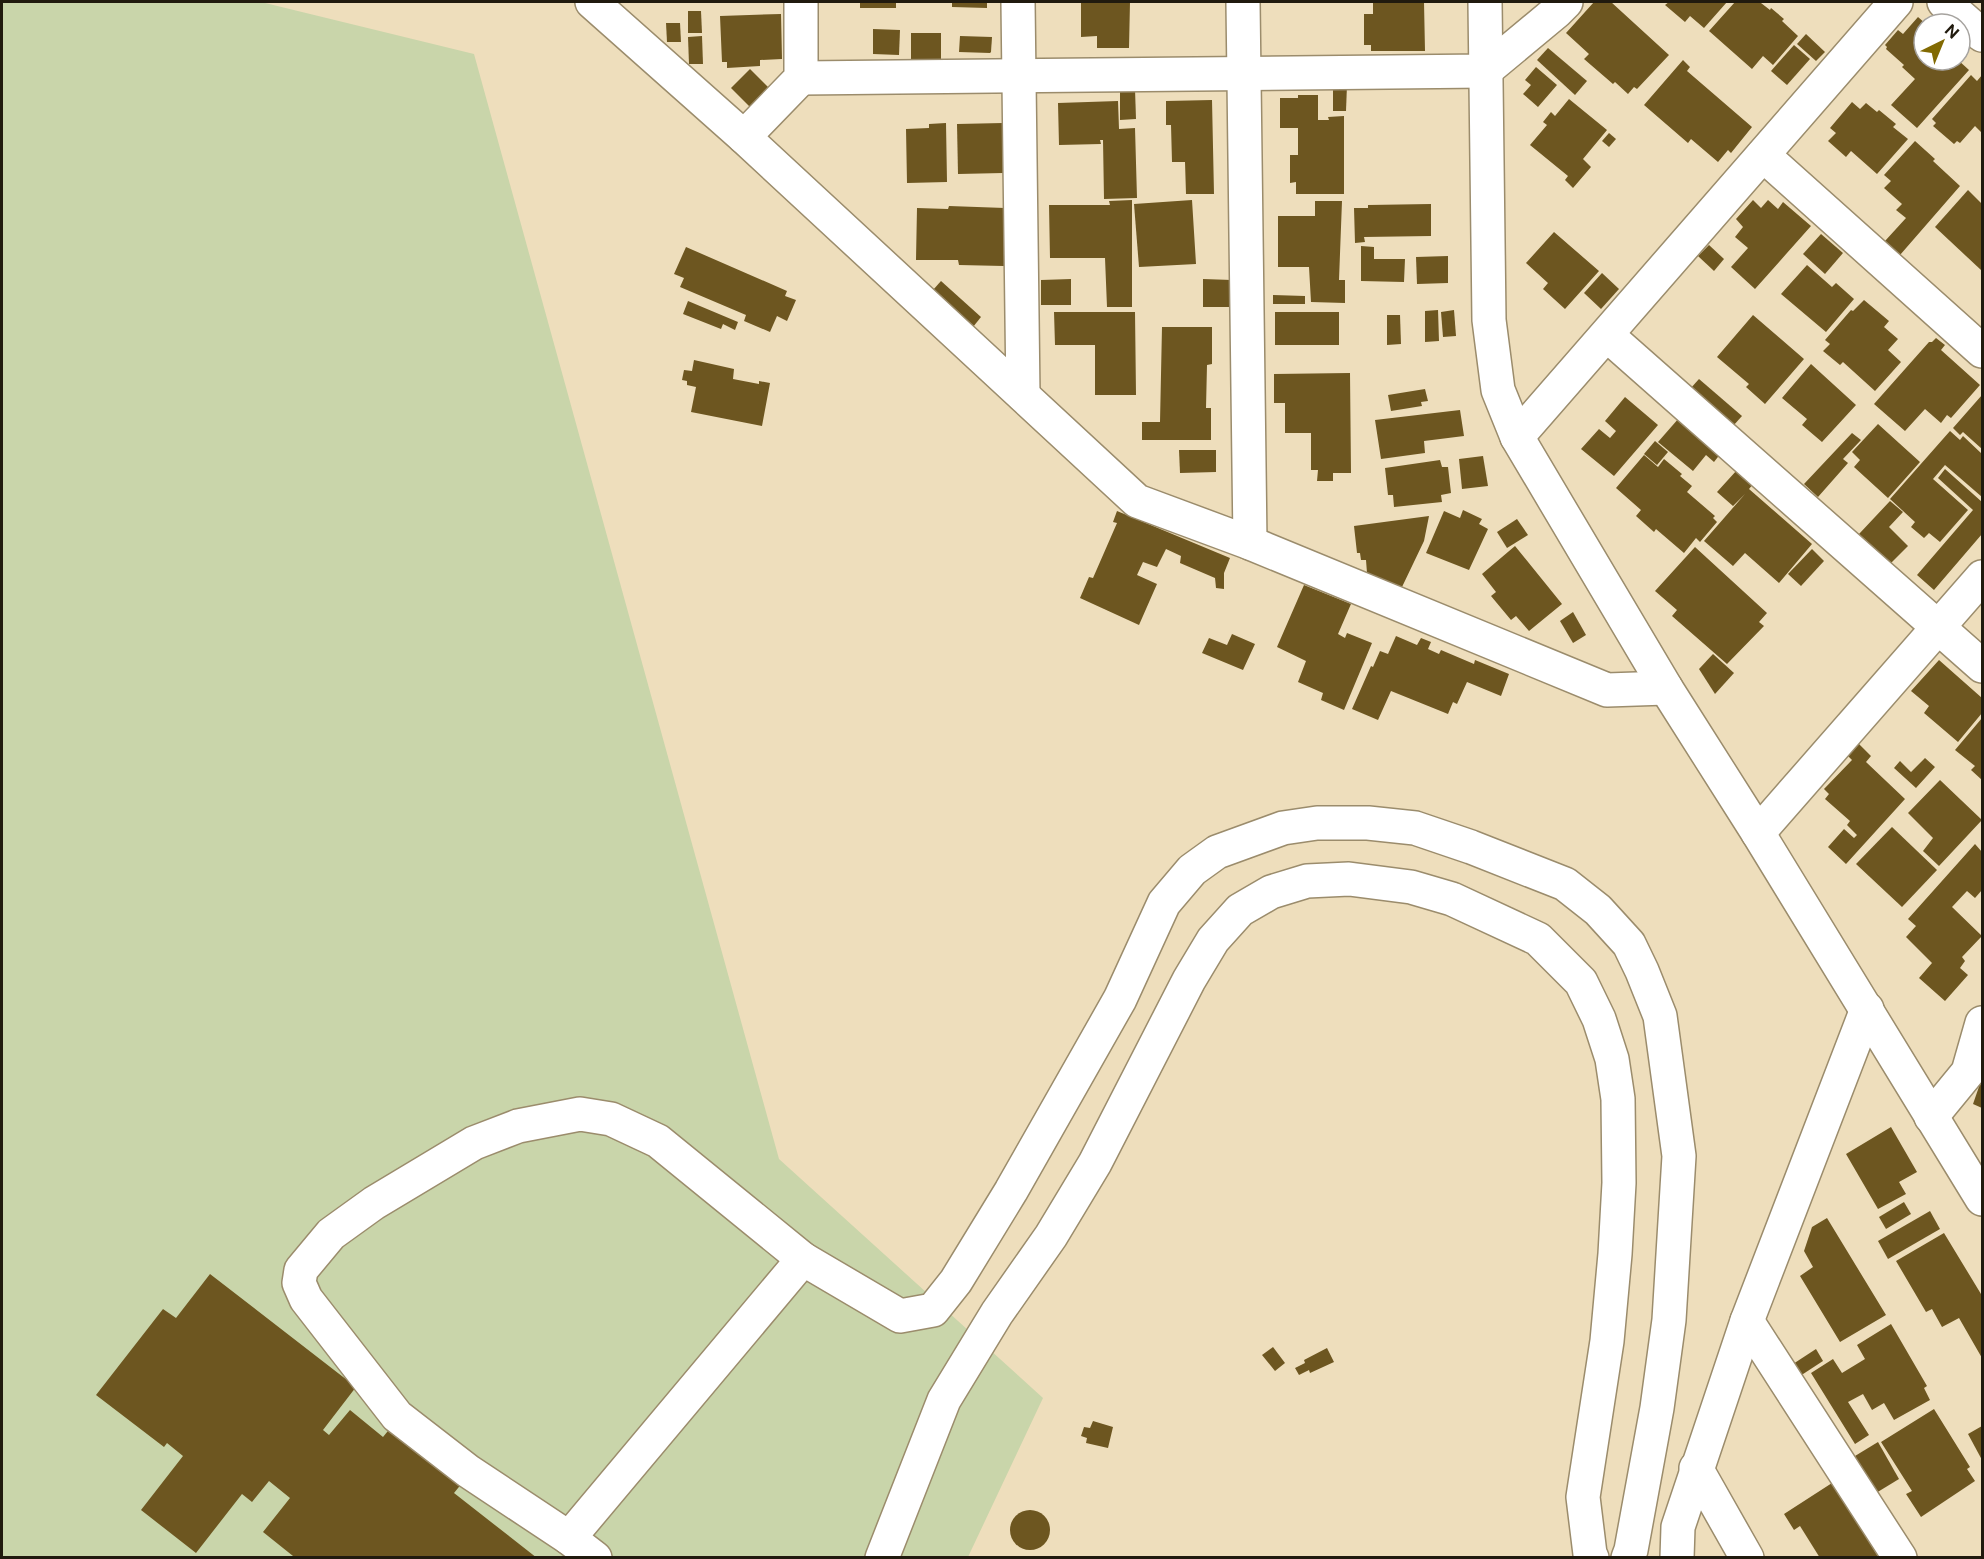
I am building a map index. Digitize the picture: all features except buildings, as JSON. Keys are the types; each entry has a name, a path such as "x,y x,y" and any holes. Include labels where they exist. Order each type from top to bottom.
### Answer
{"street":[{"path":"592,2 744,138 1137,501 1250,543 1607,690 1666,688"},
{"path":"744,138 801,78 801,2"},
{"path":"1018,2 1023,395"},
{"path":"1243,2 1250,543"},
{"path":"1485,2 1489,320 1498,390 1517,437 1666,688 1867,1009 1931,1117 1980,1192"},
{"path":"801,78 1485,71 1566,2"},
{"path":"1517,437 1896,2"},
{"path":"1944,2 1983,34"},
{"path":"1763,155 1983,351"},
{"path":"1607,334 1982,665"},
{"path":"1758,833 1983,577"},
{"path":"595,1557 468,1471 397,1416 306,1299 299,1283 301,1270 331,1234 374,1203 474,1143 518,1126 580,1114 611,1119 658,1141 803,1259 900,1316 933,1310 956,1281 1023,1171 1120,999 1164,903 1192,870 1216,852 1283,828 1317,823 1368,823 1415,828 1565,884 1598,910 1629,944 1642,971 1660,1016 1679,1156 1669,1320 1655,1419 1628,1557"},
{"path":"882,1557 944,1400 997,1313 1051,1236 1095,1163 1189,980 1214,940 1240,910 1271,892 1307,881 1349,879 1411,887 1452,900 1538,939 1581,982 1599,1019 1612,1059 1618,1099 1619,1183 1616,1254 1607,1341 1583,1497 1592,1557"},
{"path":"1677,1557 1678,1527 1696,1468 1747,1321 1867,1009"},
{"path":"1931,1117 1968,1072 1983,1023"},
{"path":"569,1538 803,1259"},
{"path":"1747,1321 1900,1557"},
{"path":"1696,1468 1747,1557"}],"green space":[{"path":"2,2 261,2 474,54 779,1159 1043,1398 968,1557 2,1558"}]}
